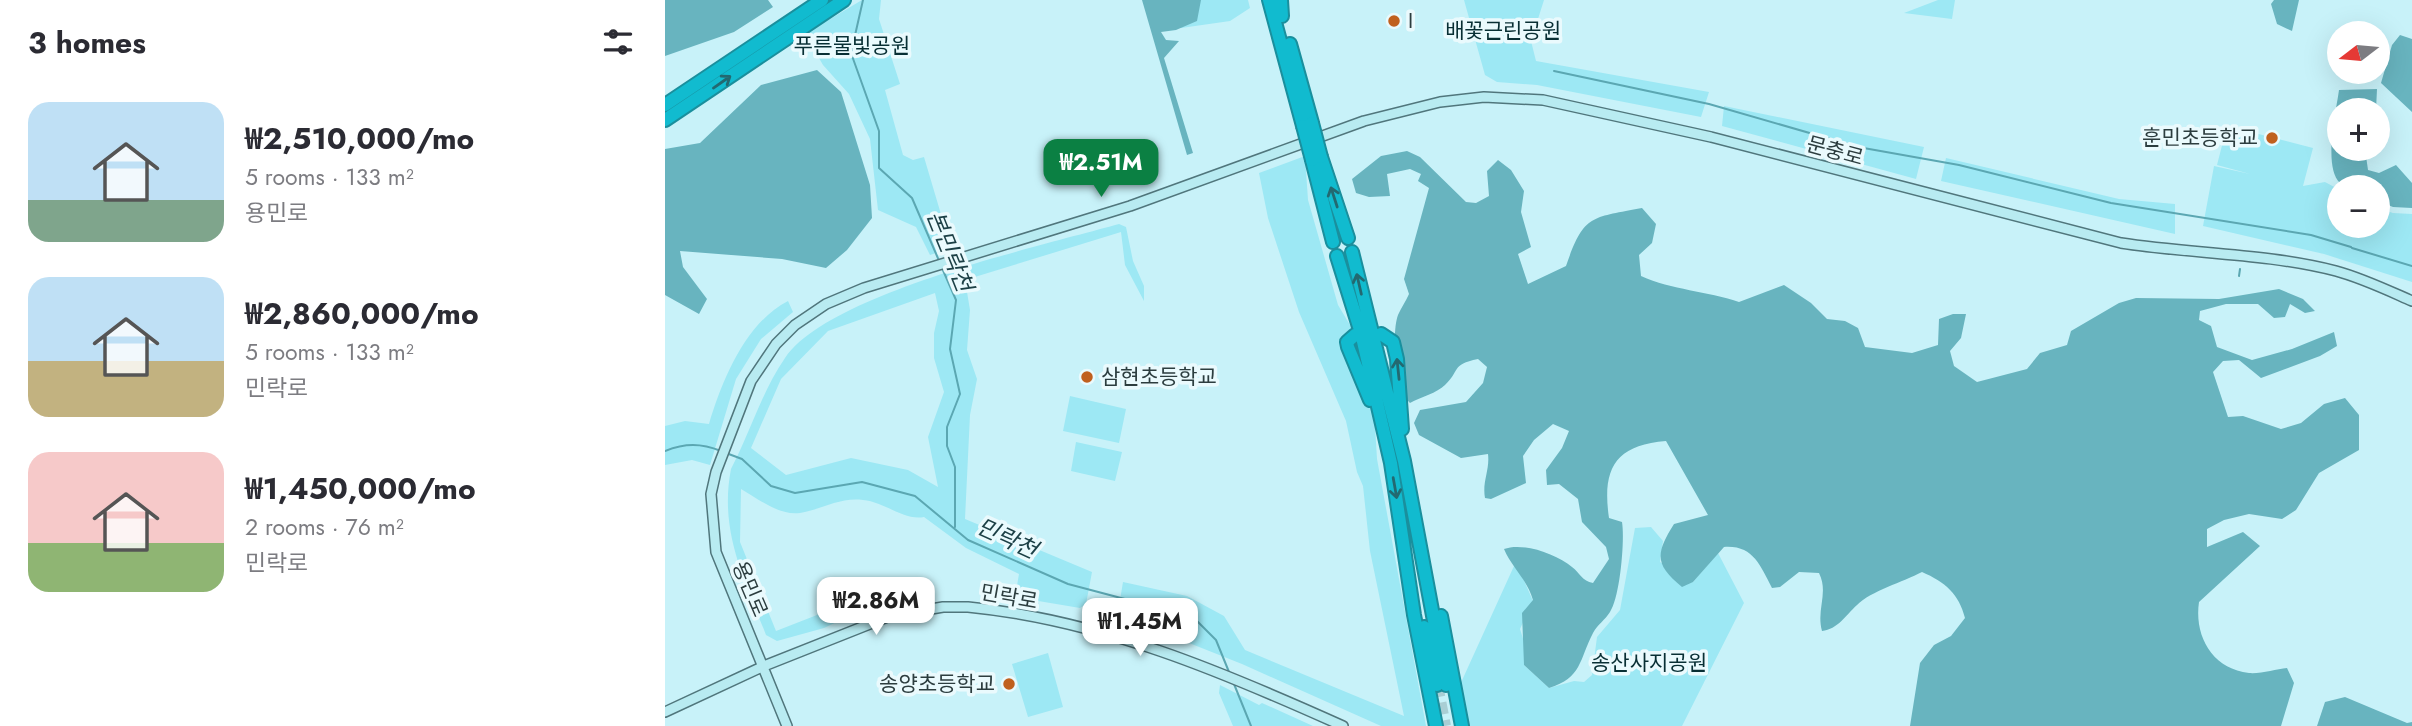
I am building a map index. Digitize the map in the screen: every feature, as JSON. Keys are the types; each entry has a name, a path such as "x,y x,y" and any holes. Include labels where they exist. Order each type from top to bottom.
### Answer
{"highway":[{"path":"665,120 822,0"},
{"path":"665,105 784,31 844,0"},
{"path":"1261,0 1307,124"},
{"path":"1269,0 1290,78"},
{"path":"1279,0 1333,242"},
{"path":"1316,158 1348,238"},
{"path":"1352,253 1397,462"},
{"path":"1337,256 1414,517 1441,683 1436,726"},
{"path":"1381,334 1389,337 1397,359 1397,462 1401,520 1441,683 1462,726"},
{"path":"1355,335 1347,342 1348,347 1397,462"}],"street":[{"name":"문충로","path":"730,436 751,381 776,344 795,325 843,295 938,263 1130,206 1248,160 1364,121 1440,102 1484,97 1533,99 1711,136 2121,243 2175,251 2269,259 2336,271 2412,301"},
{"name":"용민로","path":"730,436 711,494 716,551 787,726"},
{"name":"민락로","path":"665,712 764,666 901,612 943,607 989,609 1152,646 1251,685 1343,726"}],"green space":[{"name":"푸른물빛공원","path":"862,0 881,0 879,19 900,84 885,90 903,155 913,160 924,157 951,248 930,255 916,227 878,210 870,139 849,94 823,65 805,34"},
{"path":"1170,0 1248,0 1250,8 1230,21 1181,28 1177,11"},
{"name":"배꽃근린공원","path":"1464,0 1544,0 1531,41 1536,61 1709,92 1701,117 1537,85 1497,82 1485,75"},
{"path":"1938,0 1955,0 1952,19 1904,13"},
{"path":"1724,106 1924,147 1916,179 1722,126"},
{"path":"2227,126 2313,148 2303,186 2327,183 2327,238 2390,238 2390,212 2412,214 2412,282 2324,254 2203,226 2214,166 2250,174 2217,165"},
{"path":"1305,156 1308,200 1338,305 1353,330 1374,409 1377,459 1426,726 1381,726 1242,664 1121,616 1118,612 1123,582 1187,596 1224,616 1245,650 1404,716 1370,551 1363,486 1357,472 1346,421 1299,312 1268,218 1259,173"},
{"path":"1946,158 2119,199 2175,204 2175,234 1941,181"},
{"path":"1119,224 1126,227 1133,261 1144,286 1144,301 1125,265 1121,232 965,280 970,310 967,350 977,379 970,415 965,519 1092,572 1086,604 1080,608 1015,597 1019,574 966,548 924,517 909,516 871,501 855,500 800,513 785,512 741,489 740,542 776,631 876,592 923,581 921,594 883,600 824,628 777,641 766,635 736,554 728,513 728,492 731,469 770,384 785,358 809,334 845,313 889,293 991,259","holes":["935,293 939,311 934,333 934,358 944,392 928,437 938,487 908,470 851,458 786,475 751,448 781,379 828,331"]},
{"path":"788,301 793,312 761,339 736,379 710,465 692,460 665,465 665,426 685,421 709,424 737,355 759,323"},
{"path":"1070,396 1126,409 1119,443 1063,431"},
{"path":"1076,442 1122,452 1115,481 1071,471"},
{"name":"송산사지공원","path":"1651,527 1663,541 1660,562 1693,582 1718,553 1744,603 1682,726 1467,726 1459,687 1514,566 1519,569 1533,601 1520,629 1525,645 1524,665 1549,688 1574,681 1584,682 1592,675 1597,637 1620,610 1635,528"},
{"path":"1048,653 1063,707 1028,717 1012,664"},
{"path":"1220,685 1259,705 1262,703 1313,726 1233,726 1219,693"}],"shaded area":[{"path":"665,0 768,0 773,7 734,32 665,56"},
{"path":"1142,0 1201,0 1197,21 1176,30 1161,32 1166,40 1179,41 1164,58 1193,153 1187,155"},
{"path":"2274,0 2299,0 2292,31 2277,24 2271,4"},
{"path":"2400,35 2412,39 2412,112 2382,84 2391,84 2392,45"},
{"path":"817,70 841,92 870,185 872,218 847,250 826,268 782,259 680,251 683,267 707,299 699,314 665,295 665,149 700,143 761,85"},
{"path":"2377,89 2377,98 2338,98 2339,90"},
{"path":"1407,151 1420,157 1466,202 1476,203 1489,196 1487,171 1498,160 1511,170 1524,191 1521,212 1531,247 1518,254 1528,284 1566,266 1578,236 1592,221 1642,208 1656,224 1652,243 1639,255 1641,276 1739,302 1784,285 1811,303 1827,319 1845,321 1858,328 1865,347 1912,353 1938,345 1939,319 1953,314 1966,314 1961,338 1950,351 1954,366 1977,382 2027,369 2040,353 2067,345 2071,331 2119,303 2136,298 2219,299 2279,289 2303,299 2315,311 2305,313 2290,304 2285,317 2274,318 2258,304 2226,304 2200,311 2199,320 2211,326 2217,347 2252,360 2292,349 2334,332 2337,346 2320,356 2261,378 2239,360 2223,361 2213,372 2228,417 2243,416 2281,429 2301,423 2324,404 2345,398 2359,415 2359,450 2319,473 2296,510 2282,519 2249,514 2224,520 2207,529 2207,547 2243,532 2260,546 2199,602 2199,627 2208,649 2225,665 2249,673 2287,668 2294,683 2281,726 1910,726 1920,663 1934,645 1951,636 1965,618 1959,602 1950,590 1922,572 1870,595 1837,625 1822,631 1820,615 1823,587 1819,573 1799,572 1780,587 1772,588 1759,564 1749,553 1734,547 1724,547 1693,582 1682,587 1663,565 1663,543 1674,524 1708,515 1666,441 1634,448 1623,454 1615,463 1608,486 1609,518 1622,522 1623,530 1621,568 1614,605 1593,633 1574,673 1560,684 1549,688 1524,665 1522,613 1533,600 1504,549 1530,548 1548,554 1565,562 1584,579 1593,583 1609,559 1606,547 1582,522 1578,499 1559,484 1547,485 1546,470 1562,448 1569,431 1553,424 1534,440 1523,456 1526,483 1491,499 1485,498 1484,492 1488,454 1461,458 1419,435 1414,423 1420,410 1466,402 1483,383 1487,367 1478,359 1463,363 1442,388 1410,403 1401,386 1396,361 1396,324 1409,294 1404,279 1429,188 1418,181 1421,174 1410,169 1387,174 1390,196 1369,197 1356,193 1352,179 1381,156"},
{"path":"2332,161 2367,161 2368,170 2379,173 2396,165 2412,183 2412,208 2390,206 2390,175 2335,175"},
{"path":"2345,697 2407,723 2412,722 2412,726 2317,726 2325,702"}],"waterway":[{"name":"본민락천","path":"863,0 851,53 879,131 879,168 912,198 940,263"},
{"path":"1554,71 1709,104 1858,147 1959,165 2111,203 2311,235 2351,247"},
{"path":"2352,248 2412,266"},
{"name":"본민락천","path":"942,268 956,300 950,349 960,394 947,427 947,446 955,467 955,527"},
{"path":"2239,276 2240,269"},
{"name":"민락천","path":"665,451 693,445 721,451"},
{"name":"민락천","path":"726,453 742,459 771,486 795,493 862,482 915,496 968,540 1068,584 1193,617 1216,640 1229,672"},
{"name":"민락천","path":"1234,684 1251,726"}],"tunnel":[{"path":"1437,685 1445,726"}],"place":[{"name":"I","path":"1394,21"},
{"name":"훈민초등학교","path":"2272,138"},
{"name":"삼현초등학교","path":"1087,377"},
{"name":"송양초등학교","path":"1009,684"}]}
